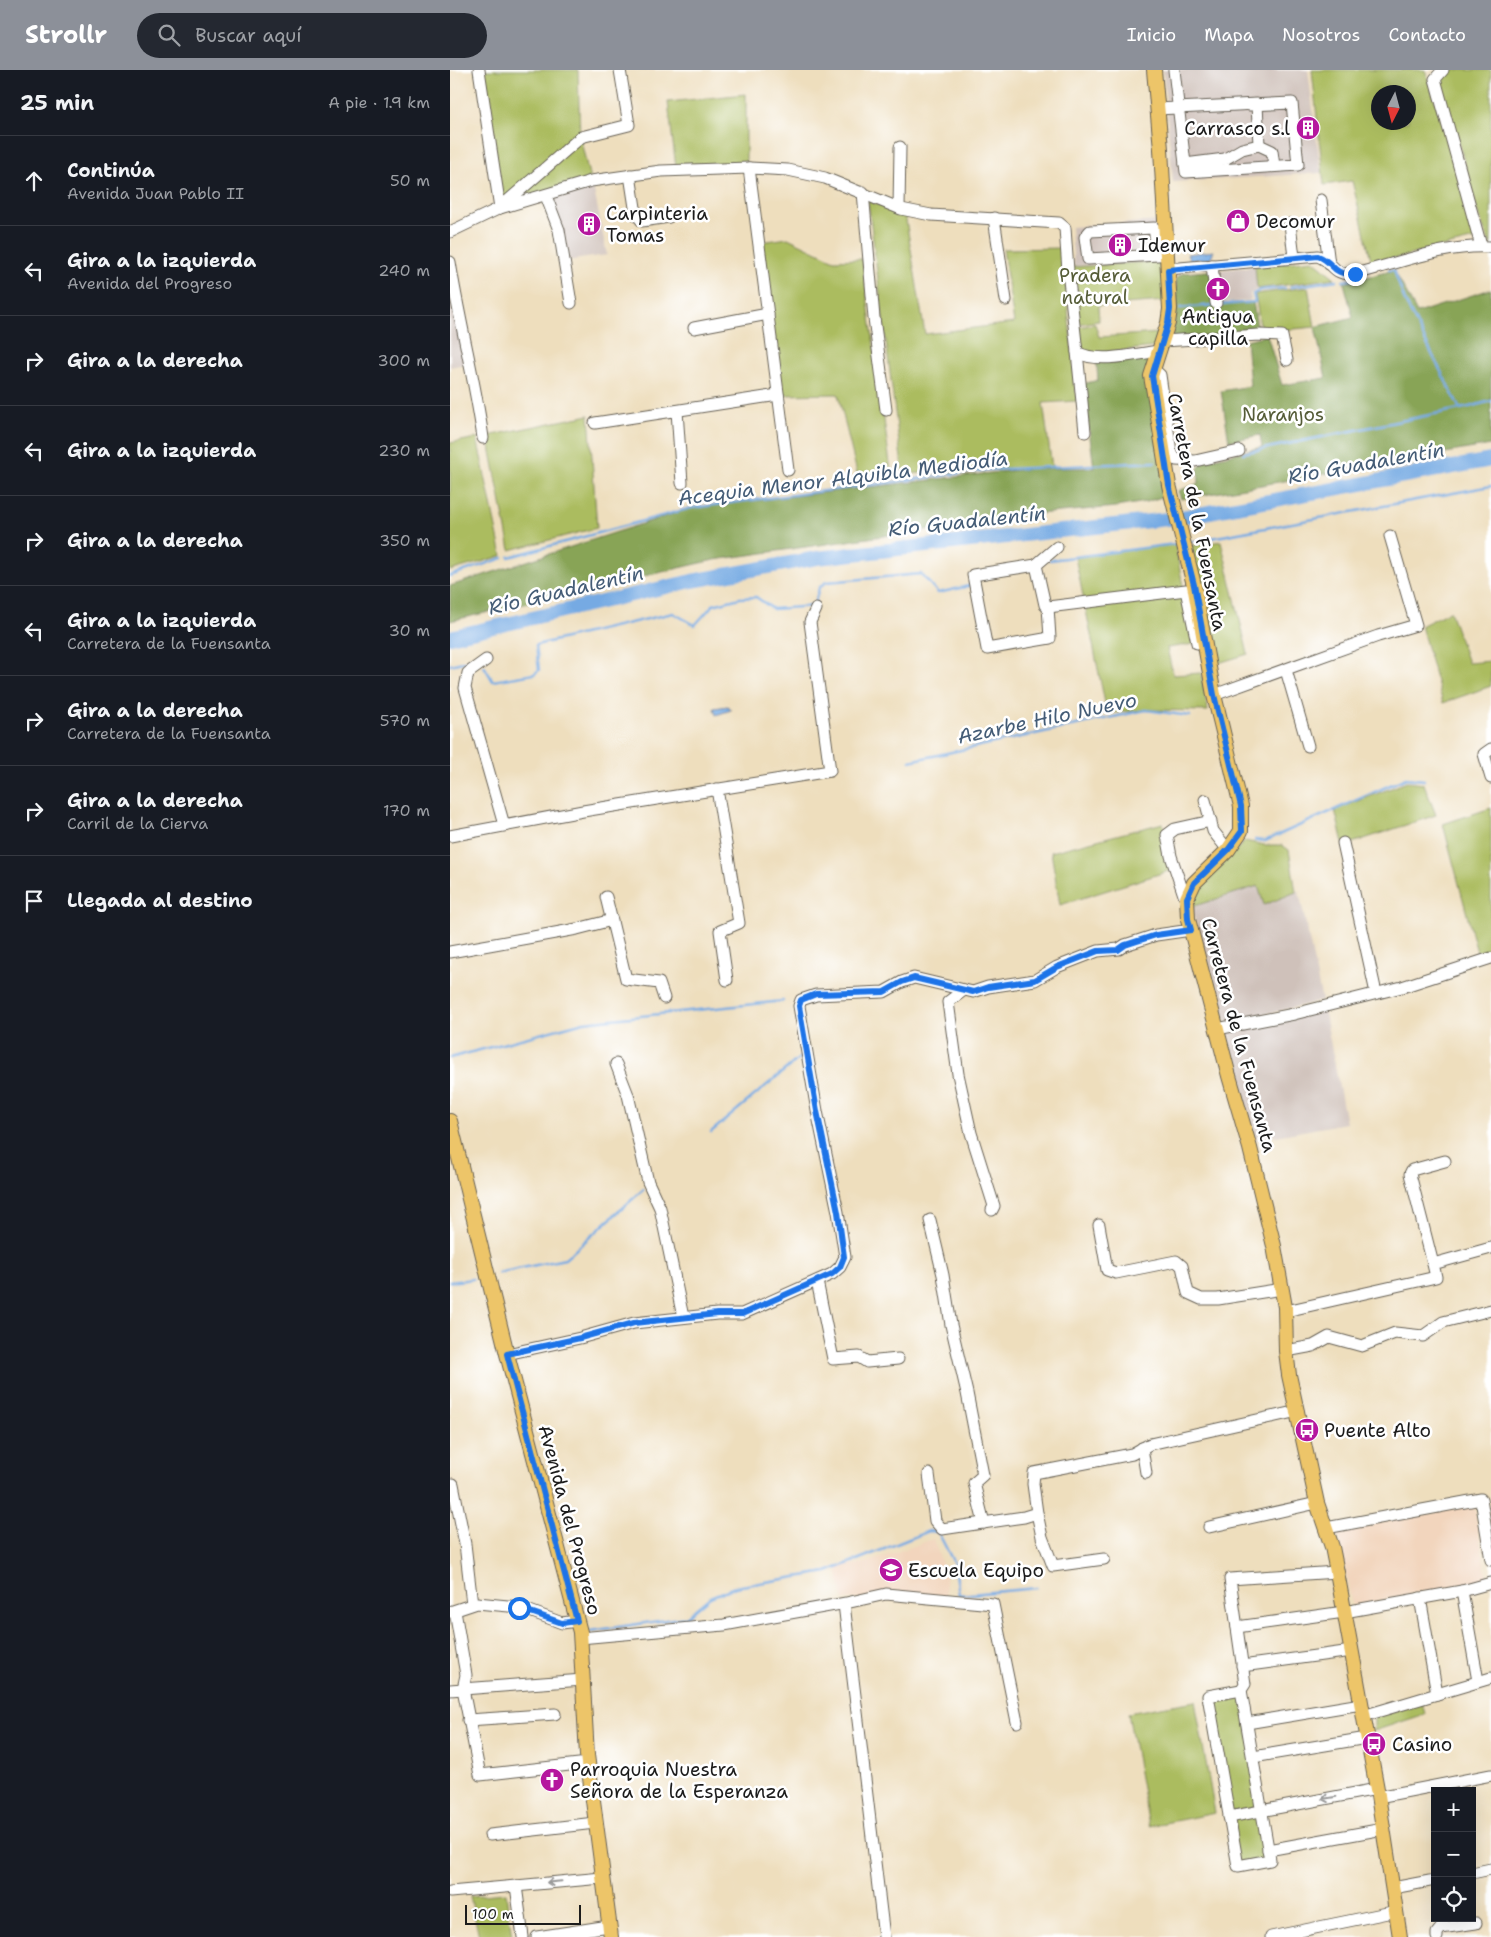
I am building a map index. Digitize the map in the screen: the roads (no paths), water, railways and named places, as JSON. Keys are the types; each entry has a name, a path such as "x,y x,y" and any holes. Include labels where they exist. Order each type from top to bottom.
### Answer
{"main road":[{"name":"Carretera de la Fuensanta","path":"1154,70 1162,255 1168,270 1170,309 1152,376 1169,485 1194,585 1214,695 1241,806 1242,831 1228,850 1194,883 1187,898 1188,919 1250,1148 1274,1246 1286,1311 1286,1351 1289,1375 1317,1503 1332,1547 1338,1572 1378,1793 1400,1937"},
{"name":"Avenida del Progreso","path":"450,1120 507,1354 577,1621 580,1638 588,1763 610,1932"}],"street":[{"path":"479,70 500,208"},
{"path":"500,208 582,137 629,125 620,70"},
{"path":"1174,70 1178,108 1186,172 1298,165 1292,103 1178,108"},
{"path":"1168,270 1318,256 1344,275 1355,274 1455,248 1486,246 1435,79 1443,70"},
{"path":"1157,109 1257,104 1259,145"},
{"path":"1185,164 1225,159 1242,149 1259,145 1272,151 1274,166"},
{"path":"899,208 900,147"},
{"path":"450,232 500,208 546,196 591,181 661,171 749,168 803,172 863,192 899,208 930,215 1059,223 1066,228 1068,272 1085,432"},
{"path":"749,168 788,470"},
{"path":"630,175 636,214 642,221 668,217"},
{"path":"863,192 874,318 886,410"},
{"path":"546,196 559,230 571,304"},
{"path":"1321,200 1329,264"},
{"path":"994,218 1006,300"},
{"path":"1290,224 1294,257"},
{"path":"1154,228 1162,255 1088,259 1085,237 1090,231 1154,228"},
{"path":"450,262 478,400 483,438"},
{"path":"1212,265 1216,303"},
{"path":"694,328 768,314"},
{"path":"1077,352 1084,356 1098,358 1161,346 1260,335 1282,336 1287,360"},
{"path":"1153,370 1160,375 1170,452 1176,460 1195,461 1239,451"},
{"path":"596,423 778,395"},
{"path":"677,410 682,482"},
{"path":"1214,695 1378,636 1416,625 1390,536"},
{"path":"1036,565 1045,605 1048,607 1050,638 987,649 973,574 1036,565 1057,547"},
{"path":"1048,607 1186,590 1197,643 1204,643"},
{"path":"450,836 504,825 830,771 810,622 816,609"},
{"path":"486,660 468,672 465,688 504,825"},
{"path":"1286,670 1308,746"},
{"path":"1491,749 1484,754 1491,778"},
{"path":"717,789 740,923 720,931 727,980"},
{"path":"1205,800 1213,830 1228,850"},
{"path":"1187,906 1171,856 1167,835 1175,829 1211,821"},
{"path":"1343,843 1376,994"},
{"path":"606,897 626,979 658,983 664,998"},
{"path":"450,952 577,929 612,920"},
{"path":"507,1354 580,1338 634,1323 717,1314 742,1314 832,1274 840,1267 844,1257 838,1212 815,1101 799,1006 801,1000 816,994 884,992 914,978 973,992 988,987 1035,980 1057,967 1098,951 1118,950 1125,945 1156,935 1191,930"},
{"path":"1217,1030 1376,994 1491,958"},
{"path":"964,990 948,1002 958,1074 971,1132 994,1206 992,1210"},
{"path":"616,1064 628,1096 648,1182 660,1208 683,1317"},
{"path":"1286,1311 1436,1277 1410,1174 1412,1170 1445,1162"},
{"path":"930,1220 943,1275 951,1325 983,1475 974,1483 984,1523"},
{"path":"1099,1225 1107,1270 1116,1273 1176,1261 1182,1266 1188,1293 1201,1299 1218,1300 1282,1289"},
{"path":"1433,1264 1491,1248"},
{"path":"817,1281 834,1359 859,1357 868,1362 898,1359"},
{"path":"1286,1351 1312,1346 1329,1337 1362,1346 1395,1332 1423,1336 1443,1322 1491,1310"},
{"path":"1104,1559 1053,1566 1042,1537 1036,1513 1033,1484 1034,1473 1132,1454 1150,1444 1298,1411"},
{"path":"1142,1448 1146,1473"},
{"path":"929,1474 935,1521 942,1529 1024,1518 1036,1513"},
{"path":"453,1484 465,1544 472,1604"},
{"path":"1326,1528 1481,1499 1491,1560"},
{"path":"1209,1527 1317,1503"},
{"path":"1241,1690 1208,1696 1238,1866 1270,1860 1241,1690 1245,1684 1230,1579 1338,1572"},
{"path":"1237,1627 1344,1612 1462,1591 1489,1584"},
{"path":"1462,1591 1478,1681"},
{"path":"580,1638 724,1625 844,1604 886,1594 993,1604 1017,1722"},
{"path":"1420,1598 1436,1694"},
{"path":"577,1621 562,1623 519,1608 477,1603 452,1612 466,1675 463,1689 480,1775 588,1763"},
{"path":"844,1604 884,1937"},
{"path":"1242,1666 1352,1651"},
{"path":"1247,1724 1362,1710 1436,1694 1491,1678"},
{"path":"450,1690 583,1680"},
{"path":"468,1720 555,1714"},
{"path":"1252,1757 1367,1738"},
{"path":"1229,1817 1491,1774"},
{"path":"490,1835 595,1823"},
{"path":"1268,1850 1383,1829"},
{"path":"1476,1872 1491,1869"},
{"path":"450,1892 602,1878"},
{"path":"1393,1888 1431,1881"},
{"path":"516,1886 523,1937"},
{"path":"1271,1937 1284,1936 1397,1911"},
{"path":"1437,1937 1437,1933 1441,1928 1476,1923"},
{"path":"537,1937 610,1932"}],"water":[{"path":"1214,251 1210,259 1190,260 1187,254"},
{"path":"728,706 731,710 716,715 714,708"}],"waterway":[{"path":"1389,270 1394,270 1405,301 1460,409"},
{"path":"1343,281 1354,279"},
{"path":"1290,287 1337,280"},
{"path":"1220,305 1255,302 1253,294 1260,290 1285,288"},
{"path":"1180,308 1214,305"},
{"name":"Acequia Menor Alquibla Mediodía","path":"1243,453 1491,401"},
{"name":"Río Guadalentín","path":"450,637 692,581 817,558 1177,518 1491,460"},
{"name":"Acequia Menor Alquibla Mediodía","path":"509,557 691,508 986,470 1155,462"},
{"path":"1190,542 1491,486"},
{"path":"1050,560 1175,544"},
{"name":"Acequia Menor Alquibla Mediodía","path":"450,576 503,558"},
{"path":"484,666 493,681 534,674 539,670 536,645 673,613 695,625 713,605 740,598 756,597 773,609 814,606 819,588 826,582 921,574 938,593 969,586 970,584"},
{"path":"450,665 475,659 479,661"},
{"name":"Azarbe Hilo Nuevo","path":"910,761 1146,710 1190,716"},
{"name":"Azarbe Hilo Nuevo","path":"1255,840 1265,841 1406,778 1424,780"},
{"path":"450,1058 584,1022 783,1001"},
{"path":"711,1132 804,1054"},
{"path":"498,1273 565,1259 644,1189"},
{"path":"450,1282 473,1279"},
{"path":"590,1631 686,1617 710,1597 735,1587 827,1572 929,1531 938,1532 955,1565 959,1595 1037,1588"}],"place":[{"name":"Carrasco s.l","path":"1308,128"},
{"name":"Decomur","path":"1238,221"},
{"name":"Carpinteria Tomas","path":"589,224"},
{"name":"Idemur","path":"1120,245"},
{"name":"Antigua capilla","path":"1218,289"},
{"name":"Puente Alto","path":"1307,1430"},
{"name":"Escuela Equipo","path":"891,1570"},
{"name":"Casino","path":"1374,1744"},
{"name":"Parroquia Nuestra Señora de la Esperanza","path":"552,1780"}],"park label":[{"name":"Pradera natural","path":"1095,286"},
{"name":"Naranjos","path":"1283,414"}]}
